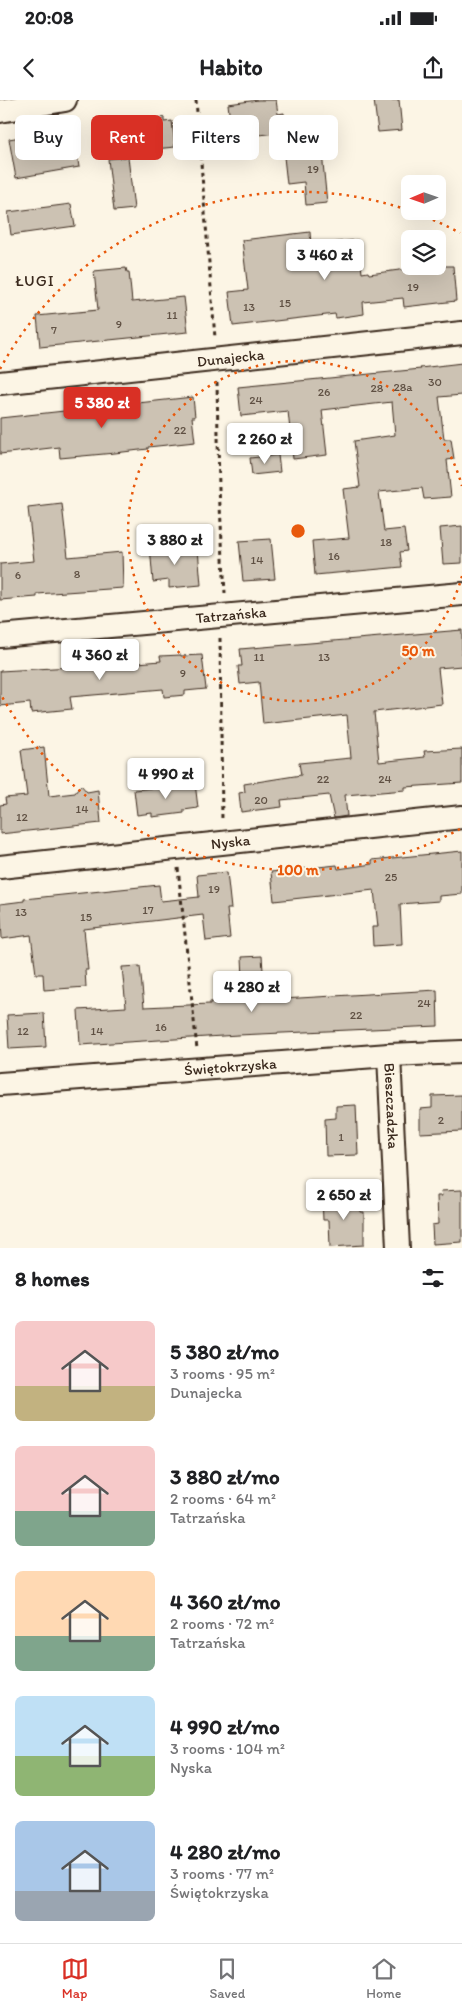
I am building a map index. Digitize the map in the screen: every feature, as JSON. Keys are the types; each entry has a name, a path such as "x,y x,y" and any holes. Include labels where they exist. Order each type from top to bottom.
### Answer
{"street":[{"path":"6,107 65,100"},
{"name":"Dunajecka","path":"0,383 462,333"},
{"name":"Tatrzańska","path":"0,636 462,594"},
{"name":"Nyska","path":"0,867 462,817"},
{"name":"Świętokrzyska","path":"0,1084 389,1055 462,1052"},
{"name":"Bieszczadzka","path":"389,1055 398,1248"}],"path":[{"path":"220,616 223,843"},
{"path":"176,848 200,1069"}],"building":[{"path":"276,100 278,114 284,113 284,115 269,115 269,134 259,135 259,115 229,115 228,104"},
{"path":"374,100 399,100 402,130 378,132"},
{"path":"163,117 164,122 172,121 173,147 163,148"},
{"path":"15,138 15,160 78,160 79,167 16,178 9,139"},
{"path":"108,160 128,160 134,209 114,211"},
{"path":"284,160 323,160 327,203 306,205 304,182 287,184"},
{"path":"71,204 75,226 11,235 8,212"},
{"path":"310,232 311,245 358,240 362,273 368,272 369,274 401,270 401,275 446,275 446,266 453,266 456,301 404,307 403,298 363,302 364,314 336,318 335,314 233,326 229,292 248,290 242,240"},
{"path":"126,268 127,272 129,272 132,302 184,297 188,332 40,347 37,316 98,310 94,271"},
{"path":"462,363 462,395 439,397 444,439 451,439 454,459 447,460 451,497 424,499 422,488 379,492 384,531 404,529 407,551 400,552 402,567 315,575 312,541 349,538 343,489 360,487 354,441 395,435 392,402 322,410 327,455 293,459 288,411 241,416 238,387 421,369"},
{"path":"193,397 195,417 192,417 195,442 115,453 60,458 59,447 0,454 0,418"},
{"path":"278,455 280,472 252,475 250,458"},
{"path":"62,504 68,557 122,552 123,588 37,594 37,597 0,600 0,564 34,561 28,508"},
{"path":"462,526 462,563 443,564 440,528"},
{"path":"271,539 275,579 243,581 239,541"},
{"path":"170,544 171,552 198,549 201,585 169,588 169,580 153,582 150,546"},
{"path":"462,630 462,666 438,668 442,704 374,712 379,762 425,757 424,751 462,749 462,783 405,787 405,790 345,795 347,816 334,818 329,795 281,800 282,807 241,812 239,793 245,792 244,784 301,775 299,763 351,758 347,715 263,724 259,682 240,684 238,666 242,666 240,649"},
{"path":"202,655 206,689 185,691 185,695 164,697 163,689 70,697 72,709 31,713 30,703 0,706 0,671 89,666 89,663 126,660 126,664 161,661 160,656"},
{"path":"44,747 49,796 75,793 81,785 87,792 98,790 101,823 0,834 0,805 6,804 5,798 27,796 21,750"},
{"path":"195,783 198,808 184,810 184,813 152,817 152,813 137,815 134,790"},
{"path":"462,851 462,894 439,896 439,901 400,904 402,944 373,946 372,927 378,927 374,890 274,901 271,872 337,865 338,869 372,864 372,860"},
{"path":"227,872 231,909 227,909 230,938 206,941 203,915 84,929 88,970 85,970 86,987 44,990 43,974 36,974 31,935 2,939 0,904 24,901 24,899 159,885 161,901 199,897 197,875"},
{"path":"262,956 265,1000 437,990 438,1026 238,1035 80,1045 78,1010 126,1007 122,967 140,966 144,1007 210,1004 210,1002 244,1000 242,957"},
{"path":"44,1013 46,1047 9,1049 7,1015"},
{"path":"462,1095 462,1131 420,1133 420,1109 432,1108 432,1096"},
{"path":"356,1105 358,1155 326,1156 325,1119 336,1118 336,1106"},
{"path":"462,1190 462,1242 433,1244 432,1225 438,1224 437,1196 442,1196 441,1191"},
{"path":"359,1196 360,1212 364,1212 364,1245 330,1247 329,1220 323,1220 322,1197"}],"district":[{"name":"ŁUGI","path":"35,280"}]}
